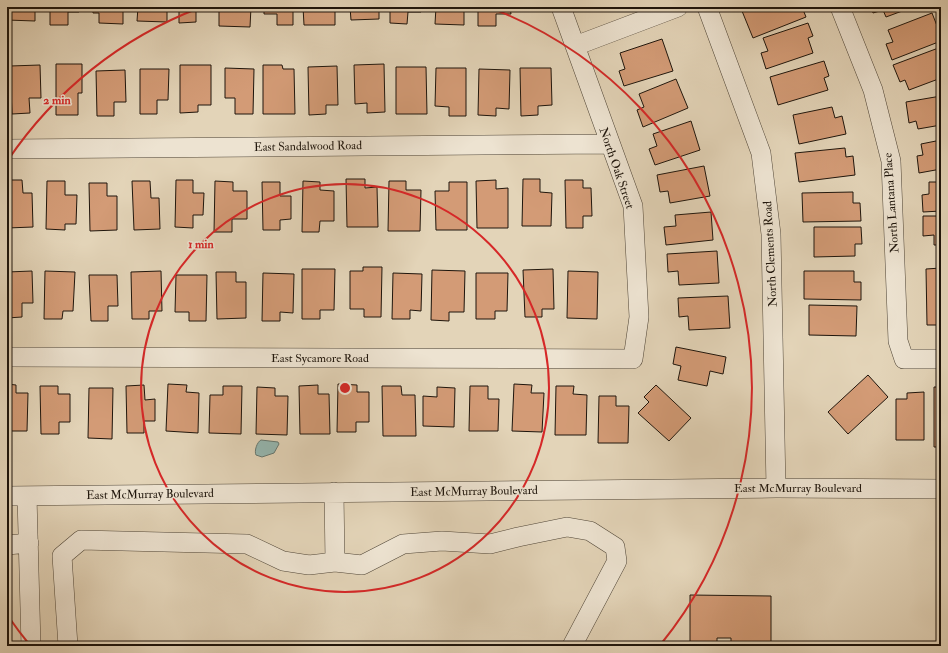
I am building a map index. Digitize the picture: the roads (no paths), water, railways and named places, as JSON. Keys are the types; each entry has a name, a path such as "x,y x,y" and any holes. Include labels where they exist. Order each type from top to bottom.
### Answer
{"street":[{"name":"North Oak Street","path":"561,7 609,144 633,206 639,317 632,359"},
{"path":"575,46 678,7"},
{"name":"North Clements Road","path":"707,7 761,153 771,234 776,488"},
{"name":"North Lantana Place","path":"840,7 873,90 891,161 898,341 904,359 941,359"},
{"name":"East Sandalwood Road","path":"7,149 609,144"},
{"name":"East Sycamore Road","path":"7,358 632,359"},
{"name":"East McMurray Boulevard","path":"7,496 776,488 941,489"},
{"path":"334,492 335,562"},
{"path":"27,496 31,646"},
{"path":"68,646 62,556 81,540 247,544 283,561 309,565 335,562 362,565 403,544 442,541 490,544 567,527 590,531 606,540 615,547 617,561 572,646"},
{"path":"7,545 29,543"}],"water":[{"path":"261,440 278,442 279,444 274,453 262,457 256,455 255,453 257,445"}]}
